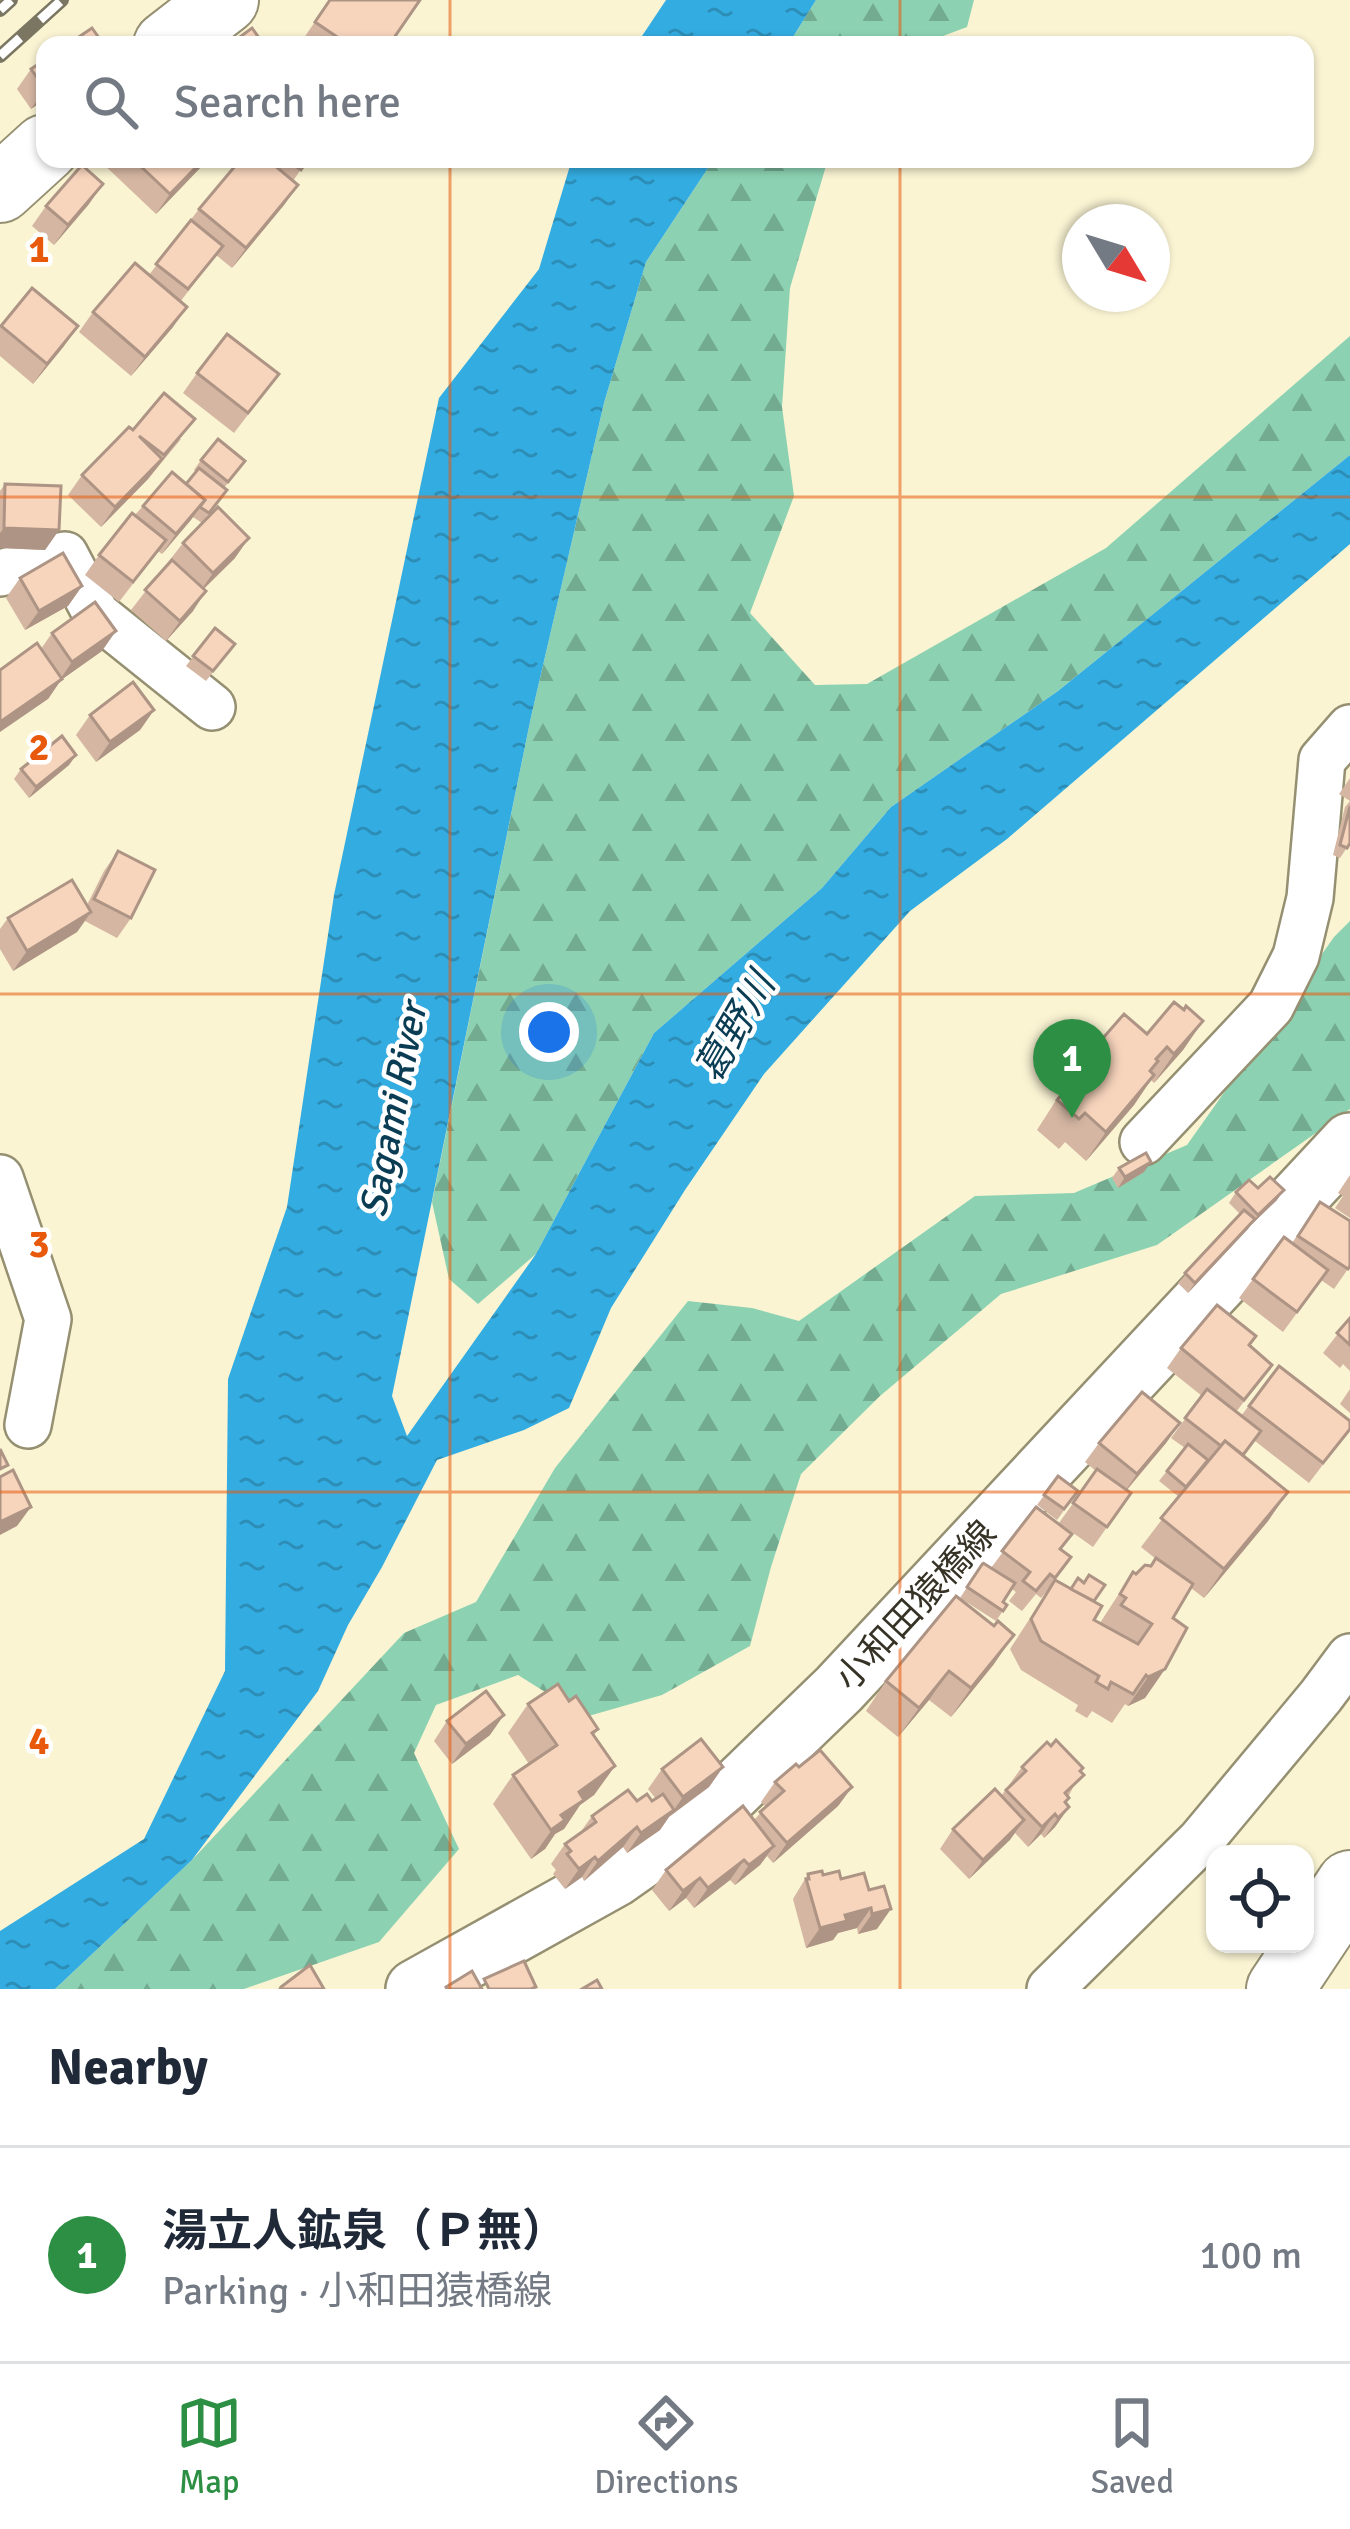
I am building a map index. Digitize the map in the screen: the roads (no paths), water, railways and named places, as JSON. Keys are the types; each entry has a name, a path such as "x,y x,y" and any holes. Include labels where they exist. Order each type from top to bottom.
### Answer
{"highway":[{"path":"179,36 225,0"},
{"path":"0,189 36,156"},
{"path":"1280,1989 1350,1884"}],"main road":[{"name":"小和田猿橋線","path":"415,1989 616,1876 721,1803 839,1689 1350,1142"}],"street":[{"path":"0,573 64,555 96,614 212,707"},
{"path":"1143,1142 1271,1006 1296,956 1310,898 1322,760 1350,728"},
{"path":"0,1178 48,1319 28,1425"},
{"path":"1050,1989 1202,1840 1350,1657"}],"water":[{"path":"666,0 816,0 794,36 642,36"},
{"path":"569,168 708,168 646,262 604,403 531,717 392,1396 407,1436 536,1254 654,1033 822,888 891,807 1058,691 1350,455 1350,544 1007,839 910,911 764,1074 611,1308 569,1408 524,1430 437,1460 318,1691 192,1860 55,1989 0,1989 0,1931 144,1839 225,1671 228,1379 287,1207 334,895 439,398 539,269"}],"railway":[{"path":"0,10 11,0"},
{"path":"0,56 62,0"}],"place":[{"name":"湯立人鉱泉（Ｐ無）","path":"1072,1118"}],"water label":[{"name":"葛野川","path":"735,1027"},
{"name":"Sagami River","path":"393,1110"}]}
